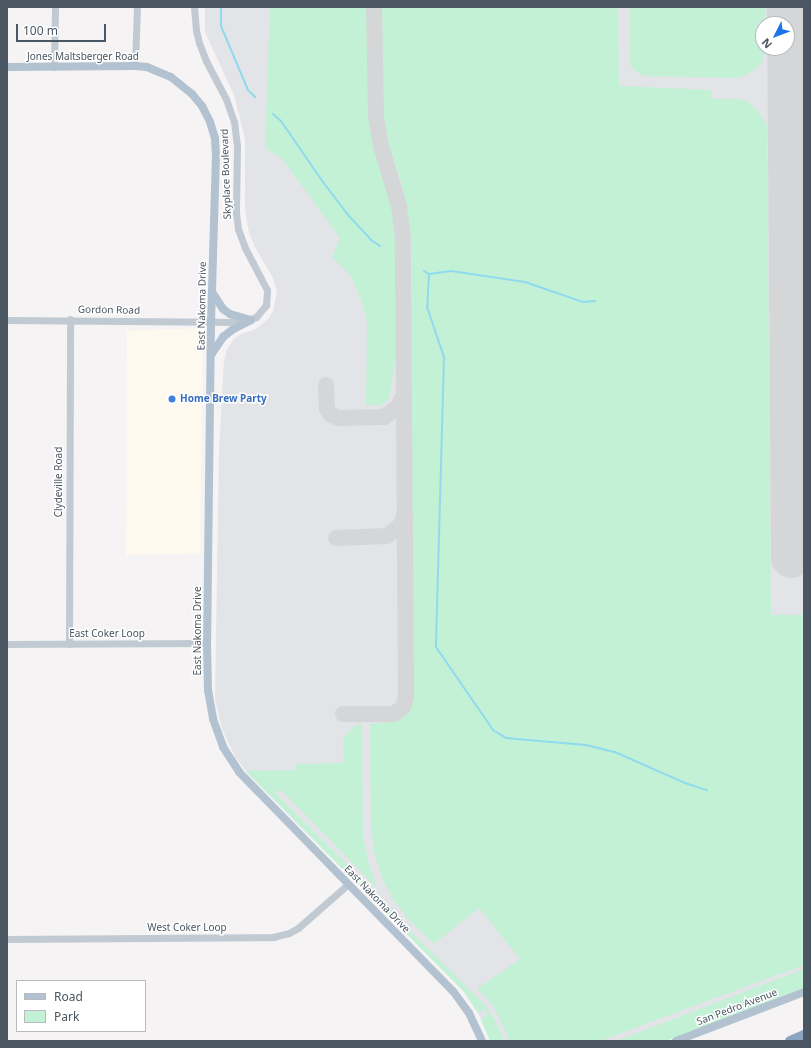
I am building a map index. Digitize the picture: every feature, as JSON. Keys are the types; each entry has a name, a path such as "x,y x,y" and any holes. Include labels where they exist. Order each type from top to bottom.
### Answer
{"highway":[{"path":"790,1041 804,1036"}],"main road":[{"name":"Jones Maltsberger Road","path":"7,67 135,66 155,70 178,82 192,94 202,106 208,119"},
{"name":"East Nakoma Drive","path":"208,119 215,138 216,155 211,322 207,643 210,705 217,733 230,760 249,783 453,991 469,1012 482,1041"},
{"path":"212,292 223,309 230,314 251,320"},
{"path":"211,356 223,337 232,330 251,320"},
{"name":"San Pedro Avenue","path":"676,1041 804,992"}],"street":[{"path":"54,66 55,7"},
{"path":"135,66 137,7"},
{"name":"Skyplace Boulevard","path":"194,7 199,43 206,61 226,98 234,122 237,146 236,212 238,228 245,248 267,290 266,305 256,317 251,320"},
{"name":"Gordon Road","path":"7,320 70,319 211,322"},
{"name":"Clydeville Road","path":"68,644 70,319"},
{"path":"211,322 240,322 251,320"},
{"name":"East Coker Loop","path":"7,644 207,643"},
{"name":"West Coker Loop","path":"7,939 274,937 289,933 298,928 348,884"}],"shaded area":[{"path":"205,7 804,7 804,977 638,1041 490,1041 489,1034 468,995 249,775 235,757 222,729 215,699 219,451 224,361 227,350 233,340 241,334 256,329 269,318 273,311 277,291 273,278 256,249 249,233 245,208 245,139 234,95 205,32"},
{"path":"203,328 200,554 126,555 127,331"}],"green space":[{"path":"270,7 367,7 368,103 372,140 385,177 393,208 396,237 397,349 390,394 387,401 380,405 366,405 367,321 362,302 350,275 332,257 340,238 281,157 265,149"},
{"path":"382,7 618,7 619,86 712,90 712,99 740,99 750,103 762,116 767,126 771,615 804,615 804,965 600,1041 510,1041 493,1005 477,989 520,959 479,908 434,944 409,920 393,899 382,878 374,851 371,826 370,724 393,722 401,718 409,711 413,701 411,241 401,181 385,135 382,108"},
{"path":"630,7 766,7 766,16 755,16 755,56 764,56 761,63 753,71 738,78 644,76 634,70 630,64"},
{"path":"362,723 363,837 369,865 377,886 375,886 281,790 275,793 387,904 404,925 485,1005 495,1020 504,1041 490,1041 481,1020 488,1014 485,1010 477,1012 464,992 246,771 295,770 296,764 344,763 343,739 353,727"},
{"path":"804,969 804,989 666,1041 616,1041"}],"waterway":[{"path":"221,7 221,26 248,90 255,97"},
{"path":"273,114 281,121 323,182 348,215 371,240 380,246"},
{"path":"424,271 429,274 451,271 525,282 583,302 595,301"},
{"path":"429,274 427,307 444,357 436,647 493,730 506,738 586,745 615,752 685,783 707,790"}],"taxiway":[{"path":"343,714 394,714 403,707 406,697 403,236 399,206 381,146 376,117 374,7"},
{"path":"790,56 793,66 804,78"},
{"path":"788,129 792,110 804,97"},
{"path":"326,385 327,409 331,415 339,418 384,417 398,407 404,394"},
{"path":"790,398 794,420 804,433"},
{"path":"790,444 804,444"},
{"path":"336,538 387,536 400,526 405,514"},
{"path":"791,547 804,547"}],"runway":[{"path":"787,7 791,557"}],"place":[{"name":"Home Brew Party","path":"172,399"}]}
